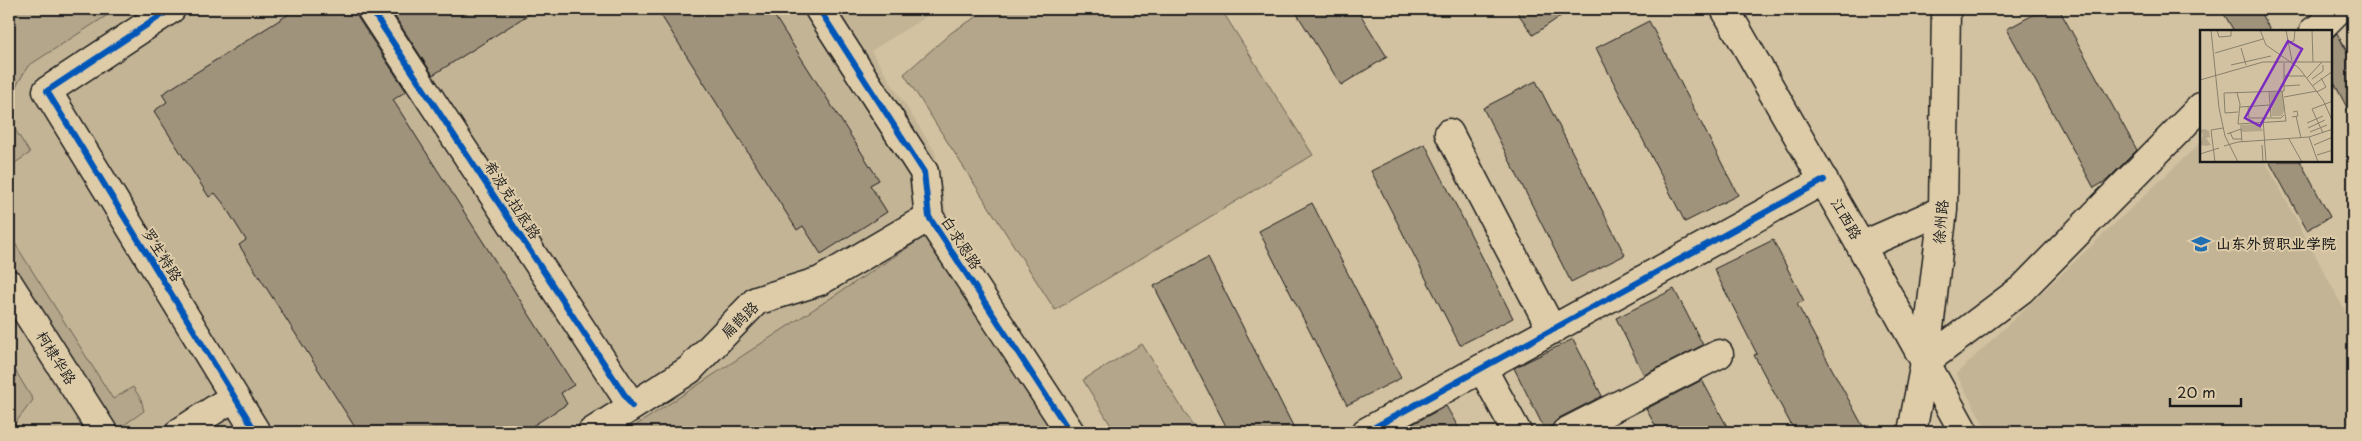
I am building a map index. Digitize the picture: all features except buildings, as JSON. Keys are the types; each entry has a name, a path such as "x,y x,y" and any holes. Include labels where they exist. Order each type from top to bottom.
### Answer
{"street":[{"name":"罗生特路","path":"171,9 47,92 256,432"},
{"name":"希波克拉底路","path":"371,9 632,406"},
{"name":"白求恩路","path":"819,9 924,172 929,217 1070,432"},
{"name":"江西路","path":"1725,9 1824,180 1964,432"},
{"name":"徐州路","path":"1912,432 1925,362 1943,210 1946,9"},
{"path":"2316,30 2322,27 2339,9"},
{"path":"2343,9 2353,21"},
{"path":"1925,362 2022,289 2200,108"},
{"path":"1449,133 1552,330"},
{"path":"1366,432 1824,180"},
{"path":"1861,246 1943,210"},
{"name":"扁鹊路","path":"592,432 689,370 756,301 820,281 929,217"},
{"name":"柯棣华路","path":"9,284 103,432"},
{"path":"1566,432 1719,354"},
{"path":"1482,368 1518,432"},
{"path":"180,432 234,397"}],"shaded area":[{"path":"9,9 938,9 871,51 935,152 948,221 1090,432 9,432"},
{"path":"9,9 117,9 28,66 10,97 14,128 30,153 9,167"},
{"path":"989,9 1221,9 1313,155 1055,310 904,74 952,32"},
{"name":"山东外贸职业学院","path":"2200,143 2200,162 2266,162 2353,326 2353,432 1988,432 1956,374"},
{"path":"9,234 113,399 133,387 141,399 144,411 114,432 9,266"},
{"path":"924,237 1055,432 626,432"},
{"path":"1142,344 1197,432 1115,432 1083,380"},
{"path":"9,360 33,400 9,431"}],"cycle path":[{"path":"171,9 47,91 256,432"},
{"path":"371,9 632,406"},
{"path":"819,9 924,172 929,217 1070,432"},
{"path":"1366,432 1824,180"}],"place":[{"name":"山东外贸职业学院","path":"2201,244"}]}
